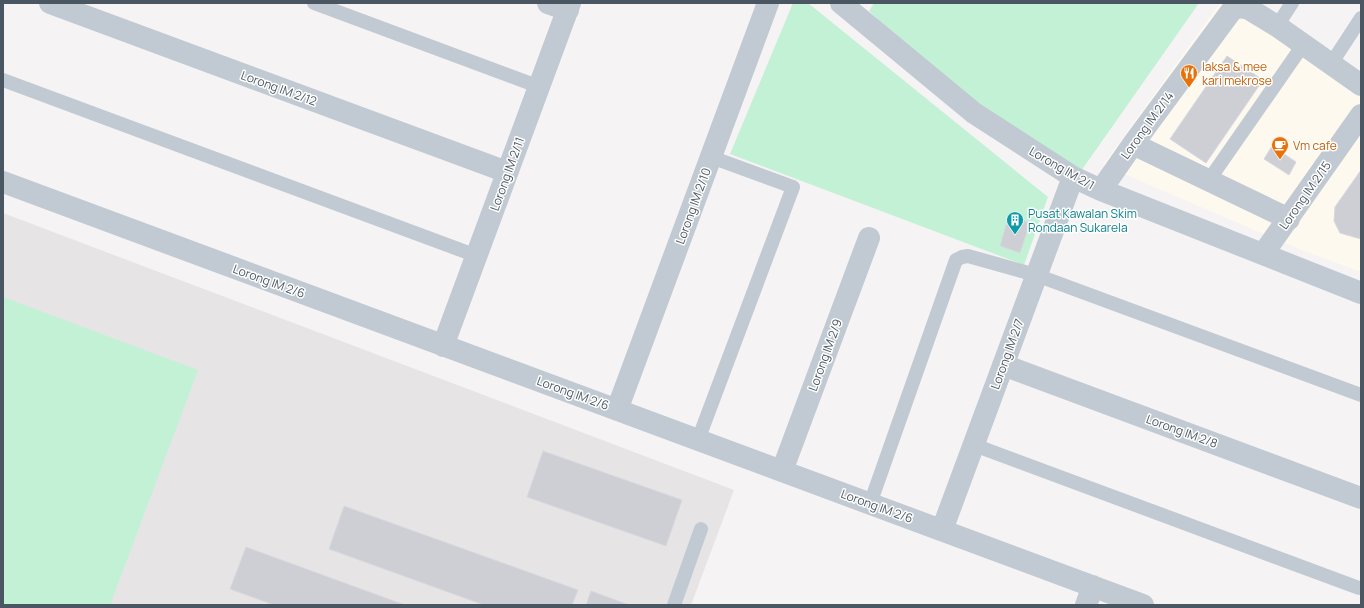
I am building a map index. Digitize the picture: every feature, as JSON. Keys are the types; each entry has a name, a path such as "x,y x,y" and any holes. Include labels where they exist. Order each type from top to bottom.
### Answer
{"street":[{"name":"Lorong IM 2/12","path":"50,3 507,172"},
{"name":"Lorong IM 2/10","path":"617,410 768,3"},
{"name":"Lorong IM 2/1","path":"841,3 974,113 1073,177 1101,190 1361,293"},
{"name":"Lorong IM 2/11","path":"443,346 540,87 562,5"},
{"name":"Lorong IM 2/14","path":"1101,190 1232,10 1240,7 1249,9 1277,26 1361,85"},
{"name":"Lorong IM 2/15","path":"1263,254 1361,115"},
{"path":"1133,144 1289,219"},
{"name":"Lorong IM 2/7","path":"942,530 1073,177"},
{"name":"Lorong IM 2/6","path":"3,182 942,530 1089,596 1143,605"},
{"name":"Lorong IM 2/9","path":"782,471 869,238"},
{"name":"Lorong IM 2/8","path":"1003,365 1361,498"}],"lane":[{"path":"314,3 540,87"},
{"path":"1277,26 1292,3"},
{"path":"1331,64 1361,18"},
{"path":"1209,180 1303,45"},
{"path":"3,80 477,256"},
{"path":"698,440 793,187 711,157"},
{"path":"870,504 956,260 962,257 968,256 1036,275 1361,395"},
{"path":"974,445 1359,588"},
{"path":"674,605 701,529"}],"shaded area":[{"path":"1220,3 1233,3 1361,89 1361,272 1299,249 1103,165"},
{"path":"3,213 734,490 691,605 3,605"}],"green space":[{"path":"793,3 808,3 1048,197 1024,265 730,154"},
{"path":"874,3 1199,3 1074,181 975,112 869,11"},
{"path":"3,297 198,370 110,605 3,605"}],"building":[{"path":"1227,56 1263,80 1206,163 1170,139"},
{"name":"Vm cafe","path":"1272,146 1296,162 1289,175 1264,159"},
{"path":"1361,170 1361,239 1340,233 1334,221 1335,207"},
{"name":"Pusat Kawalan Skim Rondaan Sukarela","path":"1009,215 1030,223 1020,253 1000,246"},
{"path":"543,451 682,500 666,546 527,497"},
{"path":"344,506 578,590 572,605 484,605 329,549"},
{"path":"246,547 405,605 274,605 230,589"},
{"path":"591,591 629,605 586,605"}],"place":[{"name":"laksa & mee kari mekrose","path":"1189,88"},
{"name":"Vm cafe","path":"1280,160"},
{"name":"Pusat Kawalan Skim Rondaan Sukarela","path":"1015,235"}]}
